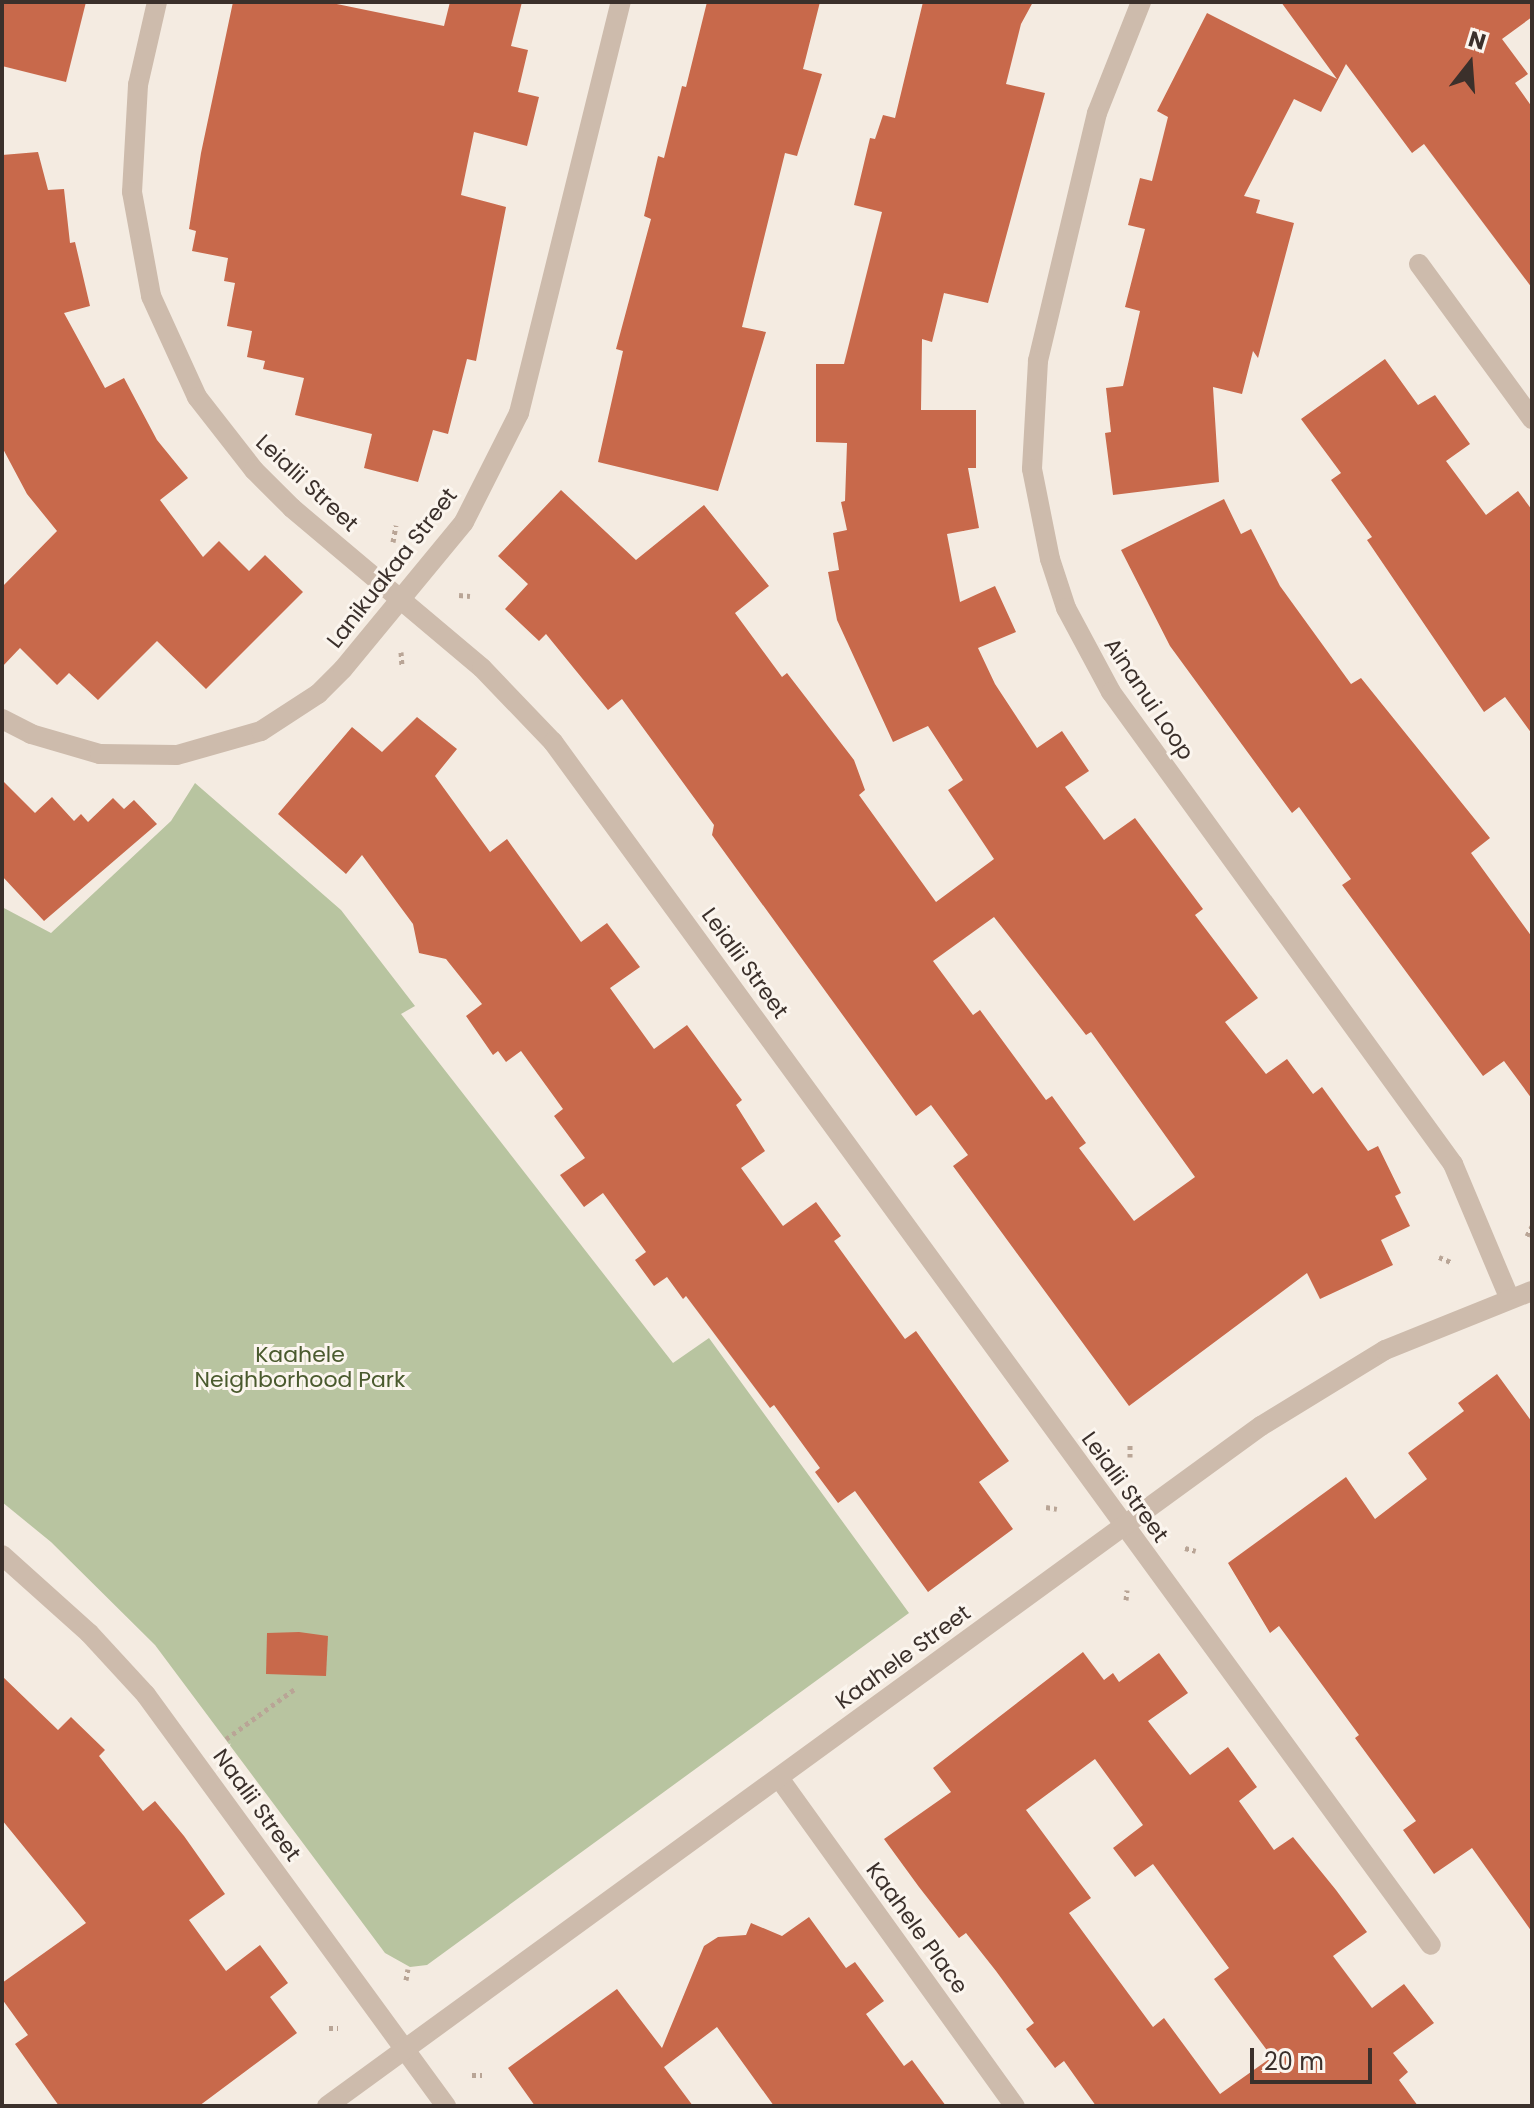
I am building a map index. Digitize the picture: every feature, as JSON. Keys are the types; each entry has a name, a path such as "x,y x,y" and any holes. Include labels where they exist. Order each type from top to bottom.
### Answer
{"street":[{"name":"Leialii Street","path":"157,2 138,85 132,158 143,267 164,332 197,397 254,470 482,668 553,742 1431,1945"},
{"name":"Lanikuakaa Street","path":"2,719 31,734 100,754 177,755 223,745 261,731 318,694 401,599 464,522 519,413 621,2"},
{"name":"Ainanui Loop","path":"1141,2 1097,113 1038,361 1032,469 1050,559 1066,608 1111,692 1453,1164 1509,1297"},
{"path":"1419,264 1532,419"},
{"name":"Kaahele Street","path":"327,2106 1124,1525 1326,1383 1385,1350 1509,1297 1532,1291"},
{"name":"Naalii Street","path":"2,1555 89,1633 146,1695 446,2106"},
{"name":"Kaahele Place","path":"779,1778 1015,2106"}],"path":[{"path":"393,542 396,525"},
{"path":"459,595 470,596"},
{"path":"401,652 402,666"},
{"path":"1527,1236 1532,1226"},
{"path":"1439,1257 1451,1262"},
{"path":"1130,1445 1130,1457"},
{"path":"1046,1507 1057,1509"},
{"path":"1185,1548 1196,1551"},
{"path":"1126,1600 1127,1590"},
{"path":"226,1739 296,1688"},
{"path":"406,1980 408,1969"},
{"path":"329,2028 338,2028"},
{"path":"472,2075 482,2075"}],"green space":[{"name":"Kaahele Neighborhood Park","path":"195,783 341,910 415,1006 401,1014 673,1363 709,1338 909,1613 427,1965 410,1967 385,1953 155,1645 51,1542 2,1502 2,907 51,933 171,821"}],"building":[{"path":"2,2 86,2 66,82 2,66"},
{"path":"233,2 327,2 444,26 450,2 522,2 511,46 528,50 518,92 539,97 527,146 474,132 461,195 506,207 476,361 467,359 448,434 433,430 418,482 364,468 372,434 295,415 304,378 263,369 265,361 247,357 252,331 227,326 235,283 224,281 228,258 192,251 196,231 189,229 201,153"},
{"path":"707,2 820,2 803,69 822,74 797,156 785,153 742,327 766,332 718,491 598,462 623,351 616,349 651,219 644,216 658,156 664,158"},
{"path":"923,2 1033,2 1021,24 1006,84 1045,93 988,303 944,293 932,342 922,339 921,410 976,410 976,468 968,468 979,528 947,534 960,602 995,586 1016,632 978,648 995,684 1037,748 1062,731 1089,771 1065,787 1104,840 1135,818 1203,909 1195,915 1258,998 1225,1022 1266,1074 1287,1059 1313,1094 1322,1087 1368,1151 1378,1146 1401,1193 1395,1196 1410,1226 1381,1240 1393,1265 1320,1299 1307,1273 1129,1406 953,1166 968,1155 931,1105 916,1116 712,835 714,825 622,699 608,710 546,634 539,641 505,609 528,584 498,556 561,490 636,560 704,505 769,586 735,613 782,677 787,673 854,760 865,790 859,795 936,902 994,859 948,790 963,780 928,726 893,742 837,620 828,572 839,570 833,533 847,530 841,502 845,501 847,443 816,442 816,364 844,364 882,212 854,205 870,138 875,139 883,115 895,118","holes":["994,917 1086,1035 1091,1032 1195,1177 1134,1221 1079,1148 1086,1143 1052,1096 1046,1100 980,1010 973,1015 933,961"]},
{"path":"1281,2 1532,2 1532,17 1502,39 1528,74 1515,83 1532,107 1532,288 1424,144 1412,153 1346,64 1321,112 1294,99 1244,196 1260,200 1256,213 1294,223 1258,358 1253,351 1242,394 1213,387 1219,482 1113,495 1105,433 1111,432 1106,388 1123,386 1140,311 1125,307 1145,229 1128,225 1140,178 1152,181 1168,117 1157,111 1207,13 1337,79"},
{"path":"38,152 48,190 64,189 70,243 75,242 90,306 64,313 105,388 124,378 157,440 188,478 160,500 203,557 219,541 249,571 265,555 303,592 206,689 157,641 98,700 69,673 57,685 20,648 2,667 2,587 57,531 27,494 2,447 2,155"},
{"path":"1385,359 1418,405 1435,395 1470,444 1446,461 1486,515 1518,491 1532,510 1532,734 1505,697 1484,712 1367,540 1372,537 1331,480 1341,473 1301,419"},
{"path":"1224,499 1241,534 1251,529 1280,586 1351,684 1361,678 1490,838 1471,853 1532,937 1532,1099 1504,1061 1483,1076 1342,885 1351,879 1299,807 1292,813 1170,646 1121,550"},
{"path":"417,717 457,749 435,776 490,852 507,839 581,942 607,923 640,967 610,988 654,1049 687,1025 742,1100 736,1105 765,1151 741,1168 783,1226 816,1202 841,1236 834,1241 905,1339 916,1331 1009,1461 979,1482 1013,1529 928,1592 855,1491 838,1503 815,1472 820,1468 774,1405 770,1408 686,1296 683,1299 667,1277 654,1286 635,1260 646,1252 603,1193 584,1207 560,1175 585,1158 554,1116 563,1109 521,1051 506,1062 498,1051 493,1055 466,1016 482,1004 446,959 419,953 413,924 362,855 346,874 278,814 352,727 382,752"},
{"path":"2,780 35,813 52,797 74,821 81,814 88,822 113,798 124,809 134,800 157,824 44,921 2,876"},
{"path":"1497,1374 1532,1422 1532,1932 1472,1848 1434,1874 1403,1830 1416,1821 1355,1738 1359,1735 1279,1626 1270,1633 1228,1563 1346,1477 1375,1519 1427,1479 1408,1453 1464,1411 1458,1403"},
{"path":"299,1632 328,1636 326,1676 266,1674 267,1633"},
{"path":"1083,1652 1104,1680 1113,1673 1119,1682 1159,1653 1188,1693 1148,1721 1190,1775 1228,1747 1257,1787 1239,1801 1274,1850 1293,1837 1367,1932 1333,1956 1372,2008 1404,1984 1434,2023 1393,2053 1408,2072 1399,2080 1418,2106 1096,2106 1064,2061 1055,2068 1026,2029 1034,2023 996,1971 966,1933 959,1938 884,1839 951,1792 933,1768","holes":["1095,1759 1143,1825 1113,1848 1135,1877 1153,1864 1229,1968 1214,1979 1272,2057 1220,2094 1164,2018 1153,2027 1069,1913 1091,1898 1026,1810"]},
{"path":"2,1676 58,1730 71,1717 105,1750 99,1756 143,1811 155,1801 184,1836 225,1894 189,1920 226,1971 260,1945 288,1983 270,1997 297,2033 199,2106 59,2106 15,2044 28,2035 2,1999 2,1983 86,1923 2,1820"},
{"path":"809,1917 846,1968 855,1962 884,2001 866,2014 904,2066 912,2060 946,2106 774,2106 717,2027 664,2067 693,2106 535,2106 508,2068 617,1989 662,2048 704,1946 718,1937 746,1935 751,1923 782,1936"}]}
